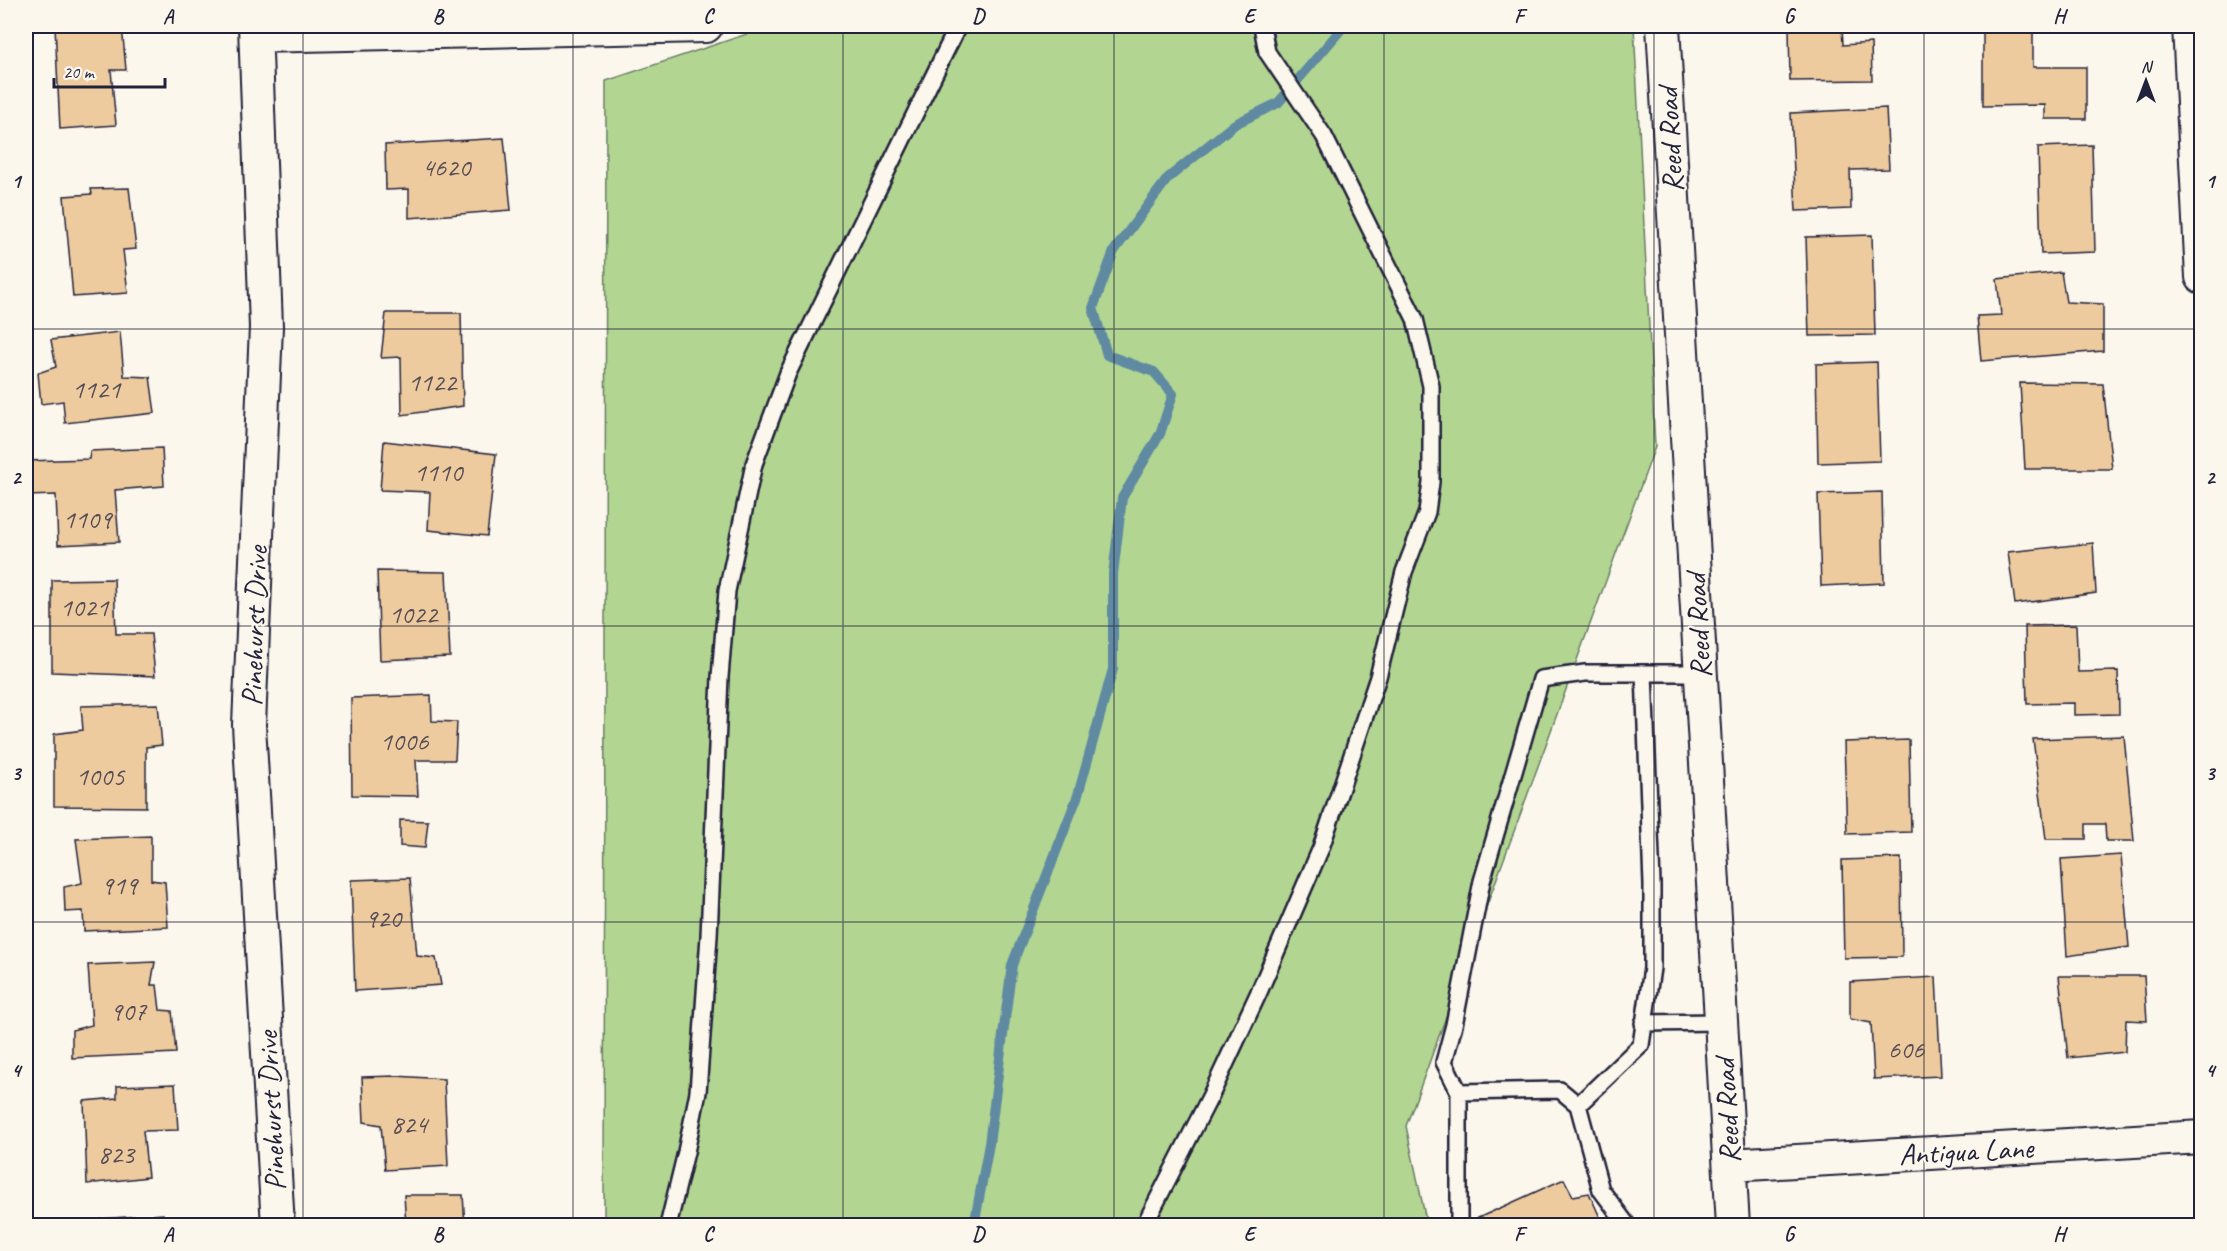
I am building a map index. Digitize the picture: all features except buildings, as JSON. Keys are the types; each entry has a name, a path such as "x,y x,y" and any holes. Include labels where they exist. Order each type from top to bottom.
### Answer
{"street":[{"path":"255,31 706,26"},
{"name":"Reed Road","path":"1663,26 1733,1226"},
{"path":"2189,26 2202,277"},
{"name":"Pinehurst Drive","path":"255,31 267,327 249,725 278,1226"},
{"name":"Antigua Lane","path":"1730,1165 2202,1137"}],"lane":[{"path":"668,1226 698,1092 725,612 727,591 754,464 788,373 958,26"},
{"path":"1144,1226 1230,1054 1321,848 1378,677 1404,572 1427,512 1428,502 1432,449 1431,386 1415,319 1324,136 1267,52 1262,26"},
{"path":"1459,1226 1459,1092 1444,1062 1454,1025 1482,881 1541,679 1585,673 1701,673"},
{"path":"1578,1105 1641,1045 1652,968 1652,884 1644,673"},
{"path":"1643,1023 1721,1022"},
{"path":"1459,1092 1560,1090 1578,1105 1601,1190 1628,1226"}],"green space":[{"path":"771,26 1634,26 1655,447 1406,1126 1427,1225 604,1226 606,81"}],"waterway":[{"path":"974,1226 989,1144 1012,965 1078,795 1113,669 1113,574 1122,498 1160,434 1173,394 1154,372 1107,355 1093,308 1114,251 1168,178 1235,124 1278,103 1344,26"}]}
